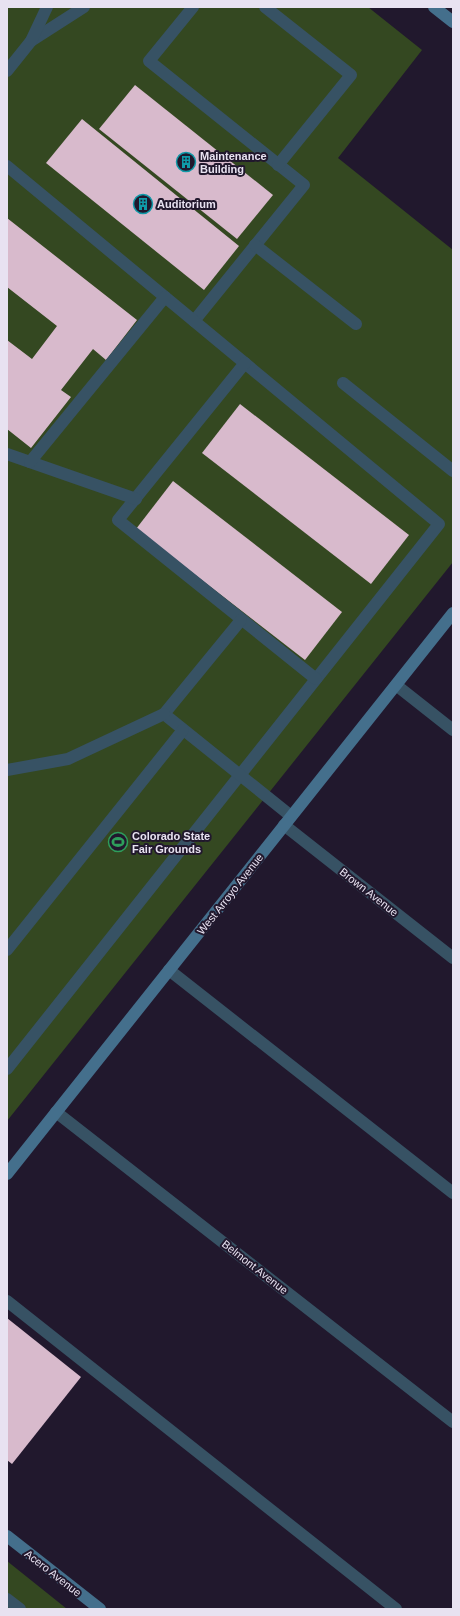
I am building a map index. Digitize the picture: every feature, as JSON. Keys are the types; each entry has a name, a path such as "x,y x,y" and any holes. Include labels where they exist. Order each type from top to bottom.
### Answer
{"street":[{"path":"7,71 31,41 47,7"},
{"path":"31,41 84,7"},
{"path":"193,7 149,60 304,186 194,321"},
{"path":"265,7 351,75 278,165"},
{"path":"434,7 453,22"},
{"path":"7,166 439,524 8,1067"},
{"path":"256,245 356,324"},
{"path":"30,462 164,297"},
{"path":"245,363 118,520 316,680"},
{"path":"343,383 453,470"},
{"path":"7,454 136,499"},
{"name":"West Arroyo Avenue","path":"7,1174 453,613"},
{"path":"7,770 68,759 164,714 241,620"},
{"path":"396,685 453,730"},
{"name":"Brown Avenue","path":"164,714 240,775 288,821 453,958"},
{"path":"7,950 183,730"},
{"path":"170,970 453,1193"},
{"name":"Belmont Avenue","path":"56,1112 453,1422"},
{"path":"7,1301 396,1609"},
{"name":"Acero Avenue","path":"7,1536 100,1609"},
{"path":"7,1599 20,1609"}],"green space":[{"name":"Colorado State Fair Grounds","path":"7,7 368,7 422,50 338,158 453,250 453,562 7,1121"},
{"path":"7,1561 67,1609 7,1609"}],"building":[{"name":"Maintenance Building","path":"135,85 273,195 237,239 99,129"},
{"name":"Auditorium","path":"82,119 239,246 204,290 46,163"},
{"path":"7,218 137,320 106,360 93,349 61,390 71,397 31,448 7,429 7,340 32,359 57,326 7,287"},
{"path":"240,404 409,535 371,584 202,453"},
{"path":"173,481 342,612 305,660 136,529"},
{"path":"7,1318 81,1377 12,1464 7,1460"}],"place":[{"name":"Maintenance Building","path":"186,162"},
{"name":"Auditorium","path":"143,204"},
{"name":"Colorado State Fair Grounds","path":"118,842"}]}
